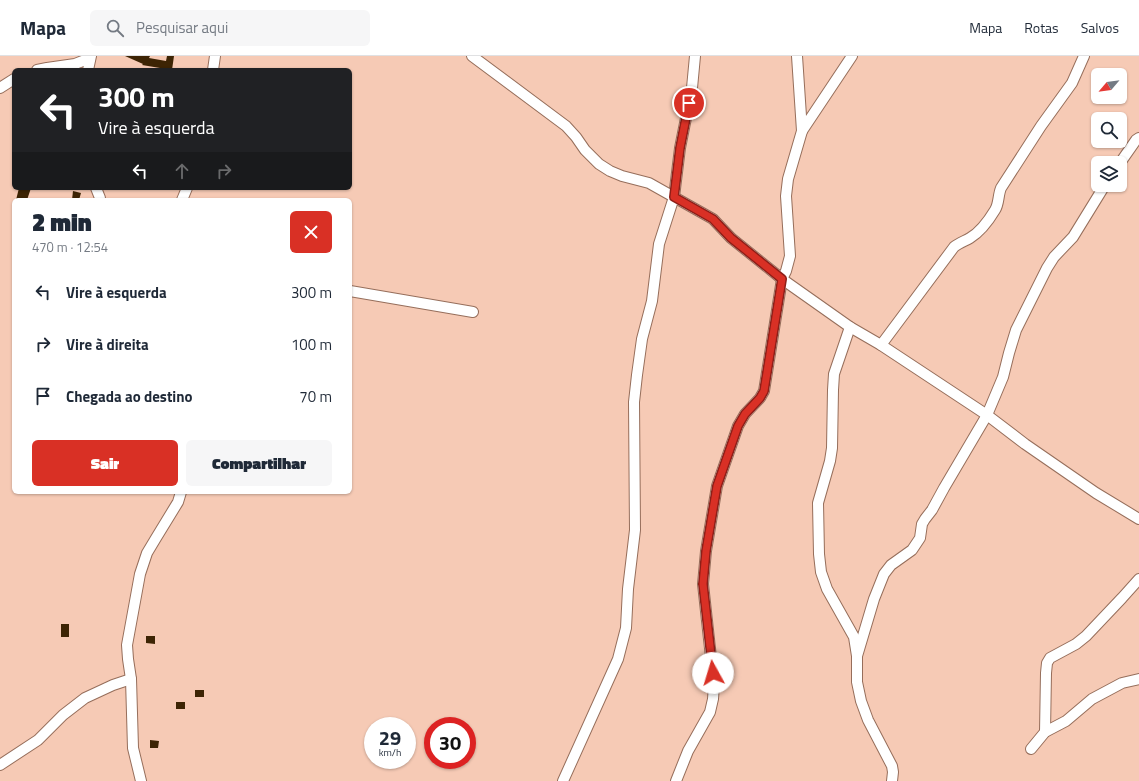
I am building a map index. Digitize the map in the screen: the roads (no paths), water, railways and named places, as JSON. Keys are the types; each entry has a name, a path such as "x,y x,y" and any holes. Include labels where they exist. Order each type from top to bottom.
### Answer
{"street":[{"path":"213,68 216,56"},
{"path":"472,56 566,126 576,136 585,150 599,164 622,176 649,183 713,219 731,238 782,279 850,326 987,415 1025,444 1096,493 1139,519"},
{"path":"563,781 618,660 626,628 628,590 636,530 634,402 637,375 642,340 652,301 659,244 674,197 680,148 692,88 695,56"},
{"path":"676,781 688,751 710,712 713,699 714,685 703,584 706,551 717,486 738,426 745,414 760,398 764,391 782,279 790,256 786,196 802,131 797,56"},
{"path":"802,131 852,56"},
{"path":"881,345 954,247 979,231 996,209 1001,188 1041,126 1072,83 1084,56"},
{"path":"47,68 75,64 90,57"},
{"path":"88,68 90,57"},
{"path":"0,88 12,80"},
{"path":"1125,156 1139,138"},
{"path":"97,190 100,198"},
{"path":"857,656 874,599 884,574 891,565 912,550 917,544 920,538 922,524 932,510 987,415 1003,377 1016,330 1048,268 1054,257 1073,237 1101,192"},
{"path":"352,291 473,312"},
{"path":"850,326 834,374 832,448 830,461 819,497 819,554 821,572 827,589 854,637 857,656 857,682 861,701 868,720 892,766 892,781"},
{"path":"141,781 133,748 131,679 127,646 140,574 147,554 178,502 180,494"},
{"path":"1045,732 1046,673 1047,663 1050,658 1076,644 1086,636 1139,579"},
{"path":"0,764 38,740 63,715 85,698 113,685 131,679"},
{"path":"1032,749 1045,732 1066,721 1086,702 1122,683 1139,679"}]}
